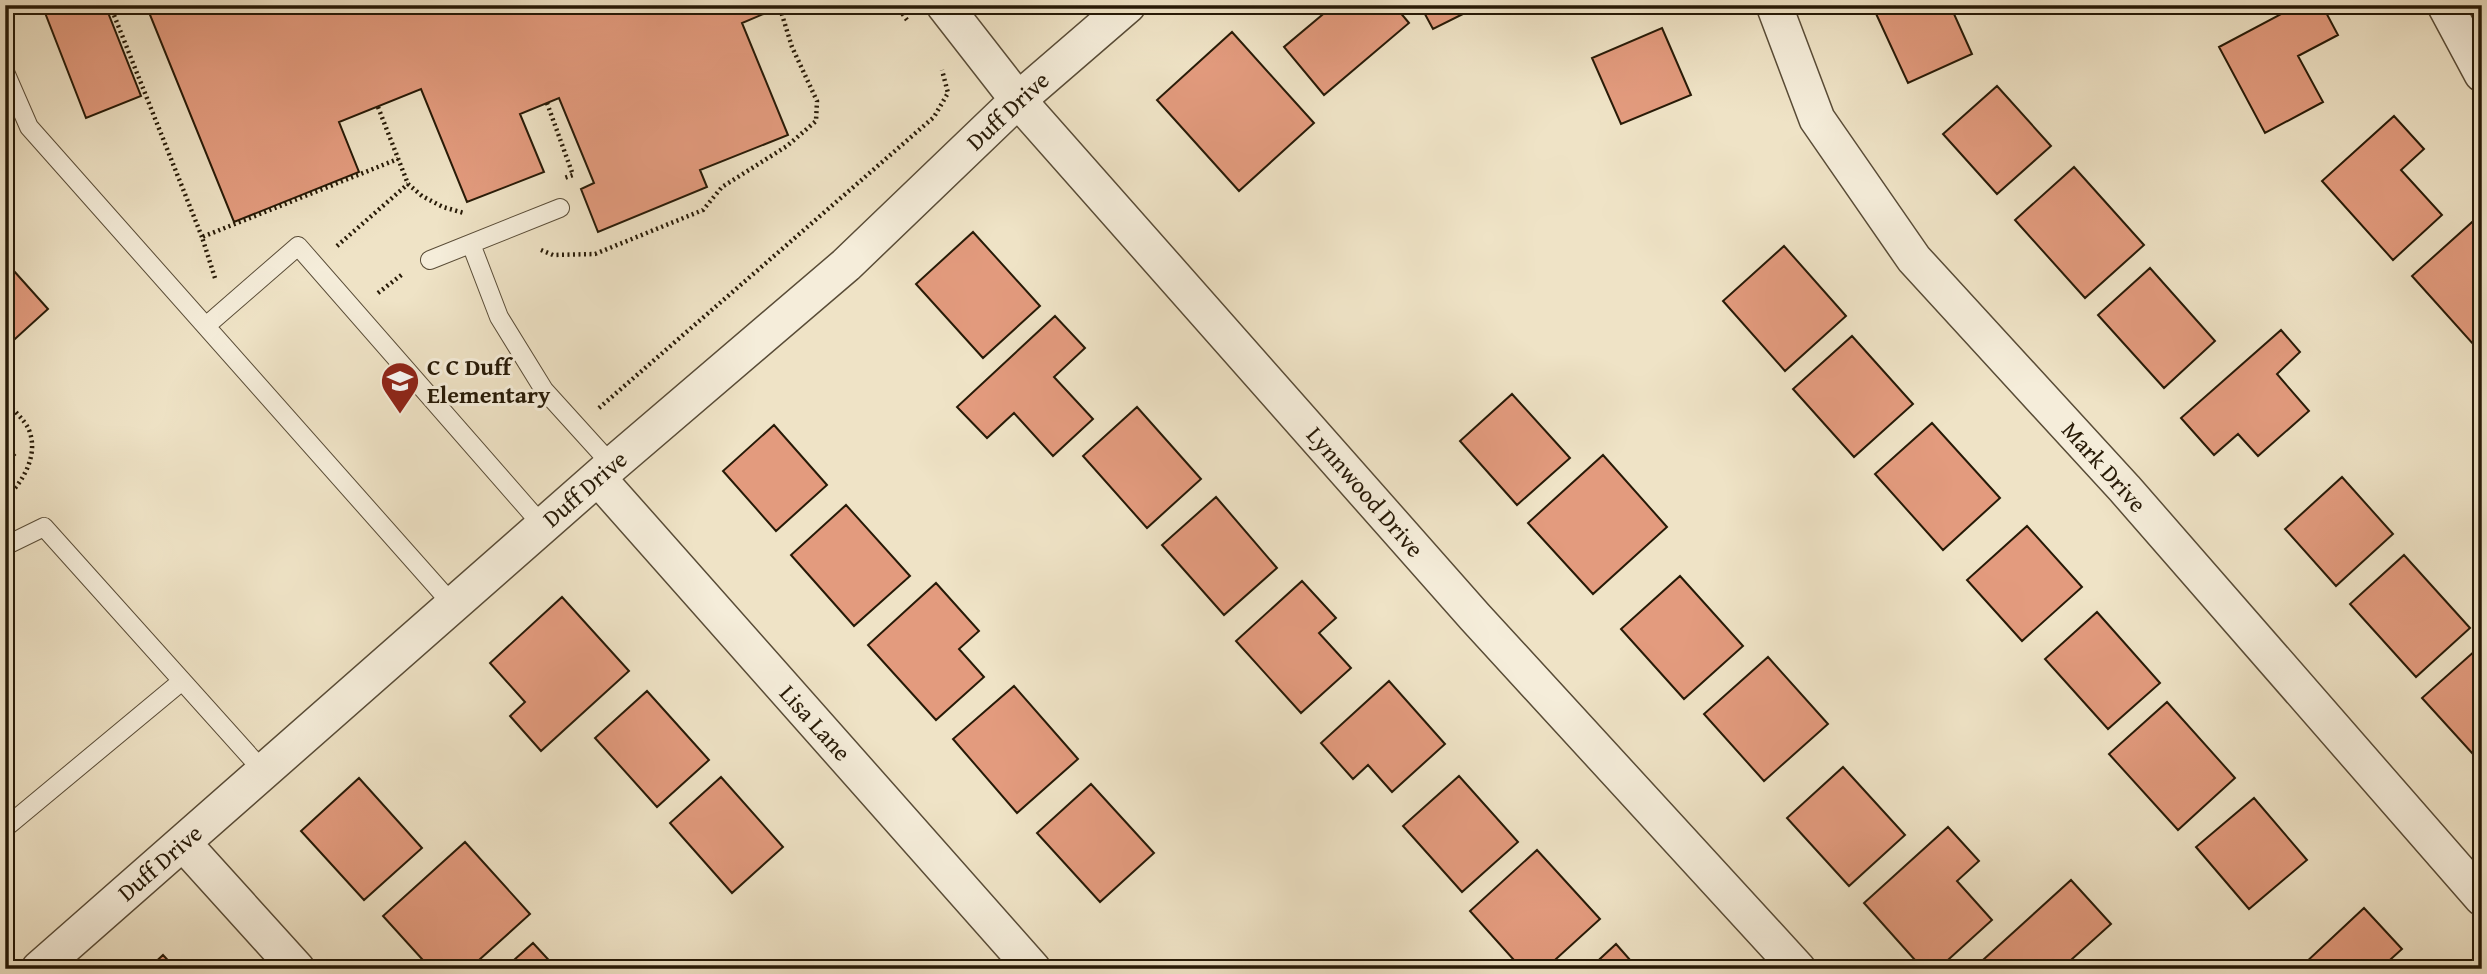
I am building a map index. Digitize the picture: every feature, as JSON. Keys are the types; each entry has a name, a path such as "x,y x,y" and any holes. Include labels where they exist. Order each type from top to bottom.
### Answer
{"street":[{"name":"Lynnwood Drive","path":"944,5 1018,100 1475,617 1798,969"},
{"name":"Duff Drive","path":"39,969 605,471 846,265 1018,100 1128,5"},
{"name":"Mark Drive","path":"1774,5 1817,120 1914,259 2124,489 2482,898"},
{"path":"2445,5 2482,75"},
{"name":"Lisa Lane","path":"605,471 1033,969"},
{"path":"183,842 297,969"}],"lane":[{"path":"5,72 29,127 453,605"},
{"path":"430,260 560,208"},
{"path":"471,244 499,317 544,390 578,427 605,471"},
{"path":"206,326 298,246 542,526"},
{"path":"5,545 44,527 264,772"},
{"path":"5,828 181,681"}],"path":[{"path":"110,5 202,237 218,287 231,304"},
{"path":"509,229 522,241 553,255 595,254 703,210 722,187 787,146 816,121 817,102 792,47 779,5"},
{"path":"896,5 908,21"},
{"path":"578,427 934,117 948,93 942,69 935,60"},
{"path":"547,103 573,175 561,180"},
{"path":"378,107 408,184 422,196 443,207 471,215"},
{"path":"202,237 398,159"},
{"path":"315,265 408,184"},
{"path":"355,312 399,276 430,260"},
{"path":"5,400 29,430 32,456 19,486 5,499"}],"building":[{"path":"42,5 105,5 141,96 86,118"},
{"path":"146,5 771,5 773,10 742,23 788,135 700,170 707,187 598,232 581,189 594,183 559,98 520,114 544,172 467,202 421,89 339,122 359,172 234,222"},
{"path":"1334,5 1394,5 1409,23 1324,95 1284,47"},
{"path":"1420,5 1481,5 1433,29"},
{"path":"1872,5 1950,5 1972,54 1908,83"},
{"path":"2298,5 2322,5 2338,35 2298,56 2323,102 2265,133 2219,47"},
{"path":"1662,28 1691,95 1621,124 1592,58"},
{"path":"1232,32 1314,123 1239,191 1157,100"},
{"path":"1997,86 2051,146 1997,194 1943,134"},
{"path":"2394,116 2424,149 2401,170 2442,215 2393,260 2322,181"},
{"path":"2074,167 2144,245 2085,298 2015,220"},
{"path":"2480,215 2482,337 2473,344 2412,276"},
{"path":"973,232 1040,306 983,358 916,284"},
{"path":"1784,246 1846,316 1785,371 1723,301"},
{"path":"5,261 48,309 5,348"},
{"path":"2150,268 2215,341 2164,388 2098,315"},
{"path":"1055,316 1085,348 1054,377 1093,419 1053,456 1014,413 987,438 957,407"},
{"path":"2281,330 2300,352 2277,374 2309,411 2258,456 2238,434 2214,455 2181,418"},
{"path":"1852,336 1913,404 1854,457 1793,389"},
{"path":"1512,394 1570,458 1517,505 1460,441"},
{"path":"1137,407 1201,479 1147,528 1083,456"},
{"path":"1932,423 2000,498 1943,550 1875,474"},
{"path":"774,425 827,485 776,531 723,471"},
{"path":"5,445 15,455 5,464"},
{"path":"1603,455 1667,527 1593,594 1528,523"},
{"path":"2342,477 2393,534 2336,586 2285,529"},
{"path":"1216,497 1277,568 1224,615 1162,545"},
{"path":"846,505 910,576 854,626 791,555"},
{"path":"2027,526 2082,587 2022,641 1967,580"},
{"path":"2404,555 2470,628 2416,677 2350,604"},
{"path":"1680,576 1743,646 1684,699 1621,629"},
{"path":"1302,581 1336,618 1319,633 1351,668 1301,713 1236,641"},
{"path":"936,583 979,631 959,649 984,677 936,720 868,645"},
{"path":"562,597 629,671 541,751 510,716 525,702 490,663"},
{"path":"2097,612 2160,683 2108,729 2045,659"},
{"path":"2477,649 2482,653 2482,764 2422,698"},
{"path":"1768,657 1828,724 1764,781 1704,714"},
{"path":"1389,681 1445,744 1392,792 1368,765 1353,779 1321,743"},
{"path":"1014,686 1078,759 1017,813 953,739"},
{"path":"647,691 709,760 657,807 595,738"},
{"path":"2167,702 2235,778 2178,830 2109,754"},
{"path":"1843,767 1905,835 1849,886 1787,818"},
{"path":"1459,776 1518,842 1462,892 1403,826"},
{"path":"721,777 783,847 732,893 670,823"},
{"path":"359,778 422,848 364,900 301,831"},
{"path":"1091,784 1154,853 1100,902 1037,833"},
{"path":"2254,798 2307,860 2249,909 2196,847"},
{"path":"1948,827 1979,861 1957,881 1992,920 1938,969 1923,969 1864,903"},
{"path":"465,842 530,914 469,969 431,969 383,916"},
{"path":"1537,850 1600,919 1545,969 1522,969 1470,911"},
{"path":"2071,880 2111,924 2061,969 1973,969"},
{"path":"2364,908 2402,949 2380,969 2308,969 2304,964"},
{"path":"533,943 557,969 504,969"},
{"path":"1616,944 1638,969 1589,969"},
{"path":"163,955 176,969 148,969"}],"place":[{"name":"C C Duff Elementary","path":"400,415"}]}
